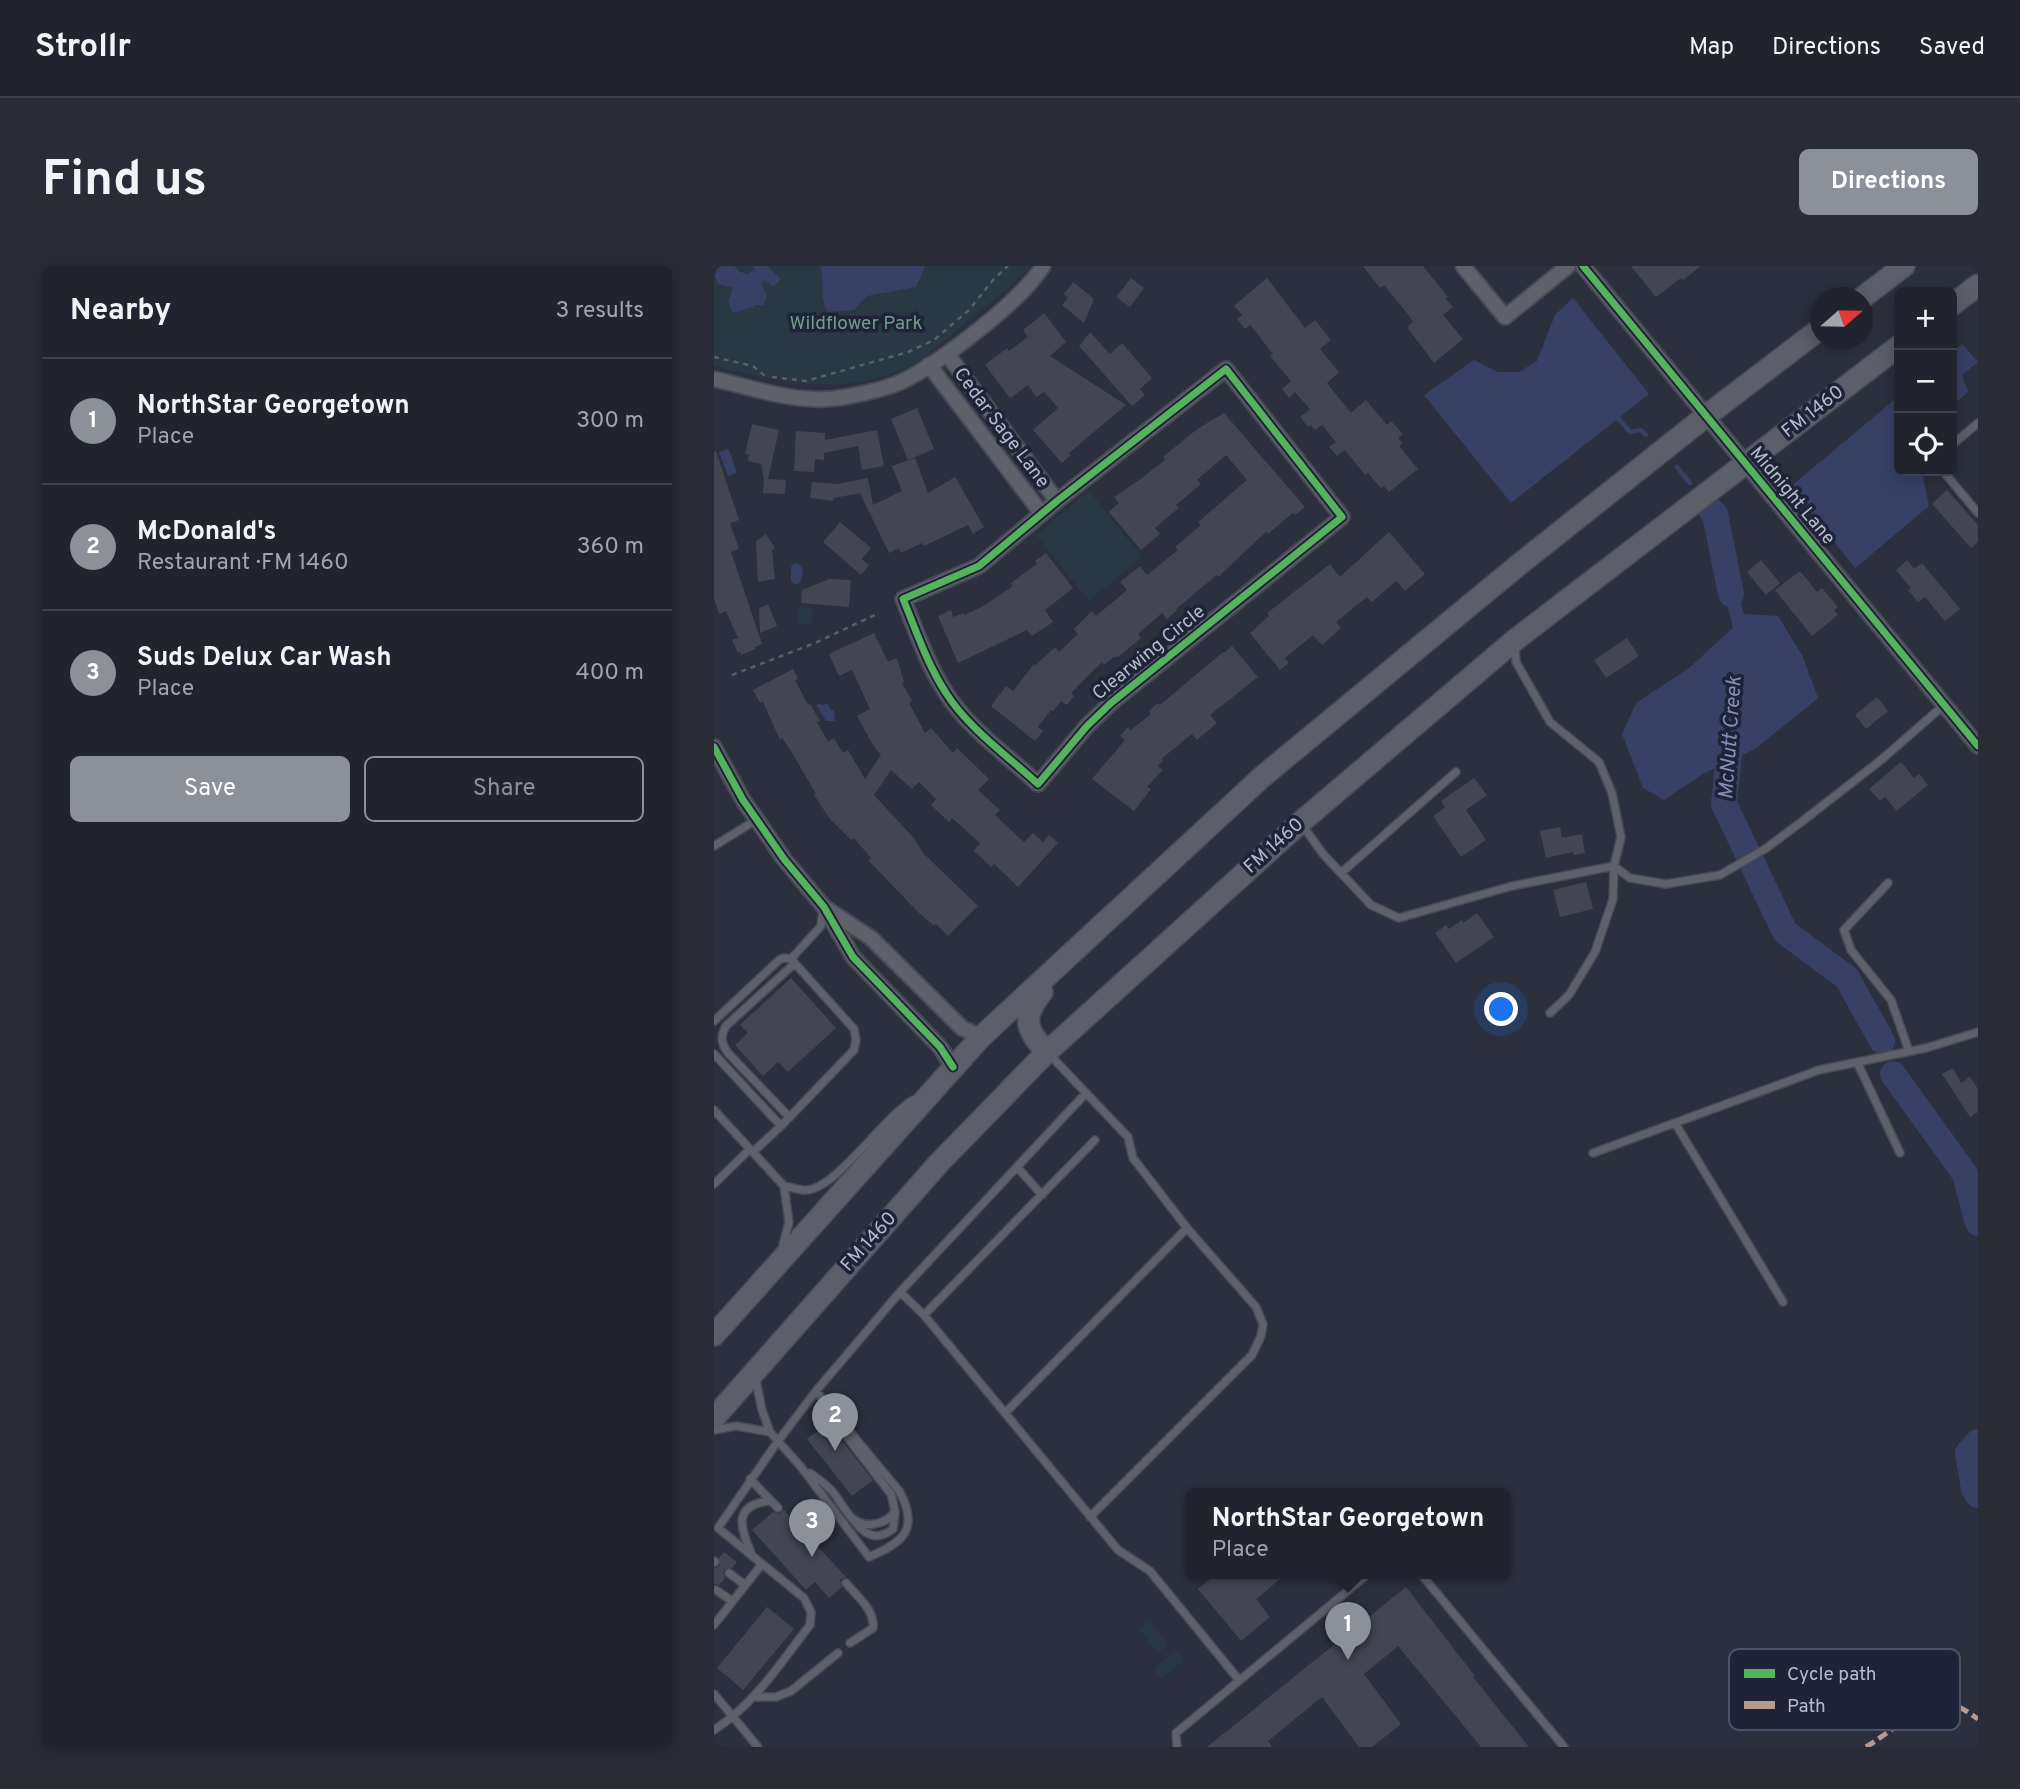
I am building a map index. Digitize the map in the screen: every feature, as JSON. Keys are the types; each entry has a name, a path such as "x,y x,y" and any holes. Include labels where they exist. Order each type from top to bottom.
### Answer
{"main road":[{"path":"1873,290 1904,266"},
{"path":"1957,301 1978,285"},
{"path":"714,1335 981,1037 1262,777 1516,566 1810,337"},
{"name":"FM 1460","path":"714,1418 939,1163 1047,1052 1301,822 1514,640 1894,350"},
{"path":"1047,1052 1033,1038 1028,1021 1030,1007 1077,949"}],"street":[{"path":"714,379 778,394 825,399 902,382 947,354 1034,281 1043,266"},
{"path":"1463,266 1505,317 1568,266"},
{"name":"Midnight Lane","path":"1583,266 1944,705 1975,736"},
{"name":"Cedar Sage Lane","path":"947,354 1057,501"},
{"name":"Cedar Sage Lane","path":"929,365 1042,514"},
{"name":"Clearwing Circle","path":"1226,369 1342,517 1111,703 1087,726 1038,784 967,719 946,694 923,648 904,599 979,566 1042,514 1226,369"},
{"path":"714,747 743,800 784,859 824,907 853,957 940,1047 953,1067"},
{"path":"824,907 871,938 962,1028 981,1037"}],"lane":[{"path":"1957,441 1978,423"},
{"path":"1947,476 1978,513"},
{"path":"1514,640 1516,662 1550,722 1599,762 1612,793 1621,837 1614,866 1613,899 1595,952 1569,995 1550,1013"},
{"path":"1301,822 1322,854 1371,905 1399,918 1512,886 1614,866 1630,878 1665,884 1720,875 1765,849 1881,760 1944,705"},
{"path":"1340,873 1456,772"},
{"path":"714,846 757,820"},
{"path":"1888,883 1844,930 1851,950 1891,1000 1909,1051"},
{"path":"789,1117 728,1053 722,1045 721,1035 726,1026 793,961 821,926 824,907"},
{"path":"714,1021 784,958 793,961 854,1029 856,1040 854,1050 781,1126 714,1184"},
{"path":"1593,1153 1819,1070 1909,1051 1978,1032"},
{"path":"1047,1052 1128,1137 1133,1158 1187,1228 1256,1307 1263,1324 1261,1336 1252,1355 1090,1517"},
{"path":"714,1054 781,1126"},
{"path":"1857,1062 1900,1153"},
{"path":"784,1186 806,1190 825,1185 885,1123 908,1103 935,1087"},
{"path":"714,1730 735,1717 754,1697 810,1625 811,1612 804,1598 716,1530 750,1479 816,1391 900,1292 1086,1093"},
{"path":"714,1110 784,1186 789,1222 776,1266"},
{"path":"1675,1123 1783,1302"},
{"path":"924,1315 1095,1140"},
{"path":"1018,1168 1042,1195"},
{"path":"1005,1413 1187,1228"},
{"path":"900,1292 924,1315 1118,1550 1150,1571 1239,1681"},
{"path":"754,1371 762,1410 770,1432 802,1466 869,1557 900,1541 909,1525 909,1509 900,1492 816,1391"},
{"path":"802,1466 831,1489 861,1531 874,1537 885,1535 893,1529 895,1511 891,1494 833,1419 828,1404"},
{"path":"714,1430 736,1426 770,1432"},
{"path":"750,1479 778,1508"},
{"path":"753,1557 741,1521 745,1511 758,1502 772,1501"},
{"path":"852,1519 883,1523 890,1520 895,1511"},
{"path":"714,1625 762,1564"},
{"path":"729,1573 745,1585"},
{"path":"1177,1747 1176,1733 1362,1579"},
{"path":"1425,1579 1563,1747"},
{"path":"846,1583 874,1619 873,1628 849,1643"},
{"path":"716,1590 732,1601"},
{"path":"714,1607 723,1613"},
{"path":"754,1697 776,1698 791,1691 838,1653"},
{"path":"714,1694 758,1747"}],"path":[{"path":"714,357 753,366 765,376 797,382 908,352 934,340 969,310 993,279 1008,266"},
{"path":"732,675 815,643 877,614"}],"green space":[{"name":"Wildflower Park","path":"714,266 1030,266 1002,294 940,345 907,367 859,382 811,384 714,366"},
{"path":"1089,491 1142,557 1089,601 1036,535"},
{"path":"799,607 813,608 812,625 798,624"},
{"path":"1150,1621 1168,1645 1158,1653 1139,1629"},
{"path":"1175,1650 1184,1660 1162,1679 1153,1669"}],"water":[{"path":"718,266 734,266 740,272 748,274 755,269 752,266 767,266 781,279 773,287 763,281 762,286 767,296 763,305 755,305 754,309 752,306 736,313 732,311 728,301 733,288 718,284 715,276"},
{"path":"820,266 925,266 916,287 867,296 854,310 828,312 823,300"},
{"path":"1573,298 1649,394 1511,503 1424,395 1474,360 1498,372 1519,372 1537,361 1555,315"},
{"path":"1962,344 1978,362 1962,375 1968,392 1957,402 1957,350"},
{"path":"1894,400 1894,476 1923,476 1929,506 1855,568 1790,487"},
{"path":"729,449 737,473 728,476 719,452"},
{"path":"1728,555 1744,614 1778,616 1802,655 1818,698 1755,749 1703,774 1664,800 1643,788 1622,734 1636,703 1689,668 1733,628 1718,564"},
{"path":"795,563 803,570 801,582 795,585 791,581 791,567"},
{"path":"828,704 834,711 835,721 826,721 816,705"}],"building":[{"path":"1363,266 1423,266 1448,297 1446,299 1453,307 1443,315 1463,339 1434,363 1407,327 1413,322 1407,313 1384,285 1380,288"},
{"path":"1631,266 1701,266 1656,297"},
{"path":"1131,278 1144,288 1130,307 1116,297"},
{"path":"1267,278 1305,328 1315,320 1331,340 1320,349 1339,372 1327,383 1351,413 1366,400 1387,425 1391,421 1403,434 1398,438 1403,443 1399,446 1418,469 1389,492 1384,486 1381,488 1368,473 1365,475 1345,450 1337,456 1329,447 1336,442 1322,425 1315,430 1311,425 1308,427 1300,417 1310,409 1295,392 1289,398 1282,389 1291,381 1270,356 1273,354 1250,325 1245,329 1237,319 1242,315 1234,306"},
{"path":"1073,282 1094,299 1084,323 1062,305 1068,298 1064,294"},
{"path":"1044,313 1066,342 1050,356 1126,405 1069,453 1071,455 1062,463 1033,430 1058,408 1044,392 1036,397 1028,385 1010,398 985,365 1007,348 1009,351 1028,337 1023,330"},
{"path":"1090,332 1110,354 1122,343 1152,378 1140,389 1145,395 1132,406 1079,346"},
{"path":"917,408 934,449 908,460 891,419"},
{"path":"1224,413 1305,507 1295,515 1293,513 1268,534 1266,532 1218,577 1217,575 1167,619 1162,613 1138,634 1141,638 1118,657 1104,665 1102,662 1071,693 1074,696 1067,705 1061,701 1051,710 1038,727 1043,731 1035,741 991,706 1006,686 1013,691 1034,664 1055,647 1059,652 1078,634 1074,629 1092,611 1096,616 1127,590 1120,582 1140,566 1147,575 1178,550 1175,547 1201,525 1198,522 1247,480 1226,455 1197,480 1201,484 1176,505 1179,508 1155,528 1160,534 1141,550 1109,512 1119,503 1114,497 1165,460 1163,457 1196,430"},
{"path":"752,424 779,430 768,479 786,480 785,494 763,493 761,464 748,461 749,455 745,454"},
{"path":"877,430 884,466 862,470 858,446 824,453 824,460 815,459 814,472 794,471 796,431 825,433 825,440"},
{"path":"716,451 739,520 730,523 739,549 731,552 762,644 741,655 732,640 738,638 726,611 719,614 714,598"},
{"path":"915,458 928,493 955,477 984,527 973,534 968,525 924,546 922,543 901,553 899,548 889,553 860,493 834,498 833,501 810,498 812,482 837,484 868,478 873,505 902,491 892,466"},
{"path":"1947,490 1978,525 1978,542 1971,548 1932,504"},
{"path":"840,522 871,548 862,559 869,565 861,575 823,542"},
{"path":"1389,532 1425,574 1405,591 1396,581 1372,602 1367,597 1336,622 1341,628 1322,645 1313,635 1285,658 1289,663 1280,670 1250,633 1269,616 1267,613 1330,564 1340,577"},
{"path":"766,534 775,548 772,550 775,579 758,582 756,541"},
{"path":"1046,553 1073,588 1045,610 1053,622 1032,636 1027,630 958,663 938,616 951,610 953,617 964,613 965,615 985,605 1013,586 1011,583 1037,564 1035,561"},
{"path":"1761,560 1780,583 1766,595 1747,572"},
{"path":"1907,560 1914,569 1922,563 1960,609 1945,621 1925,597 1918,602 1908,590 1911,588 1896,570"},
{"path":"1800,571 1817,592 1822,588 1838,607 1834,610 1838,615 1812,636 1775,590"},
{"path":"829,579 851,580 849,607 801,603 802,590"},
{"path":"768,604 777,626 760,633 759,608"},
{"path":"874,633 888,662 897,658 904,682 902,683 912,701 909,703 925,733 931,728 953,753 957,748 989,779 978,790 1000,810 995,815 1024,842 1033,833 1043,842 1049,835 1058,843 1018,887 994,864 991,867 974,851 980,843 952,818 949,822 931,805 936,799 919,782 912,789 891,770 874,795 914,838 923,853 978,906 948,936 918,912 868,860 871,858 854,838 851,840 830,819 791,751 782,738 780,740 763,702 760,703 753,690 793,669 798,679 795,680 820,721 817,722 828,742 834,738 843,753 848,750 865,779 881,755 857,716 870,709 852,670 839,676 829,654"},
{"path":"1627,638 1639,656 1606,678 1594,660"},
{"path":"1232,646 1258,677 1210,715 1217,723 1197,740 1192,734 1161,759 1163,760 1158,766 1163,770 1147,787 1151,789 1134,811 1092,779 1125,740 1120,736 1128,727 1131,730 1151,714 1149,711 1158,703 1160,705"},
{"path":"1877,697 1888,711 1866,729 1855,715"},
{"path":"1901,762 1914,778 1919,774 1928,785 1897,811 1885,797 1880,801 1869,789"},
{"path":"1474,778 1487,795 1466,810 1486,840 1461,857 1433,816 1445,808 1441,801"},
{"path":"1560,827 1562,838 1582,834 1585,853 1574,855 1573,852 1546,858 1540,831"},
{"path":"1586,882 1593,909 1560,917 1553,890"},
{"path":"1477,913 1494,937 1456,963 1435,933 1446,925 1449,929 1462,920 1463,923"},
{"path":"791,978 836,1028 788,1072 778,1062 763,1076 735,1045 748,1033 740,1025"},
{"path":"1953,1068 1961,1083 1970,1077 1978,1089 1978,1112 1970,1117 1942,1074"},
{"path":"828,1423 873,1480 852,1496 807,1439"},
{"path":"784,1510 846,1577 840,1580 842,1587 829,1598 815,1582 806,1590 752,1530 773,1512 779,1514"},
{"path":"724,1552 737,1562 732,1568 725,1569 725,1578 719,1585 714,1584 714,1568 720,1566 719,1558"},
{"path":"1210,1579 1280,1579 1256,1599 1270,1617 1241,1641 1198,1589"},
{"path":"1406,1587 1529,1747 1481,1747 1398,1646 1364,1674 1401,1724 1372,1747 1359,1747 1322,1697 1268,1741 1272,1747 1207,1747"},
{"path":"767,1607 794,1629 743,1690 717,1668"}],"waterway":[{"name":"McNutt Creek","path":"1616,416 1630,432 1641,430 1646,435"},
{"name":"McNutt Creek","path":"1677,467 1690,483"},
{"name":"McNutt Creek","path":"1712,511 1715,514 1731,594"},
{"name":"McNutt Creek","path":"1732,726 1724,804 1785,932 1847,978 1882,1041"},
{"name":"McNutt Creek","path":"1893,1074 1965,1174 1978,1223"},
{"name":"McNutt Creek","path":"1978,1442 1968,1453 1974,1489 1978,1495"}],"marked path":[{"path":"1960,1708 1978,1719"},
{"path":"1866,1747 1891,1730"}],"cycle path":[{"path":"1583,266 1978,746"},
{"path":"1226,369 1342,517 1111,703 1087,726 1038,784 977,730 955,706 933,670 903,599 979,566 1057,501 1226,369"},
{"path":"714,747 743,800 784,859 824,907 853,957 940,1047 953,1067"}],"place":[{"name":"McDonald's","path":"835,1451"},
{"name":"Suds Delux Car Wash","path":"812,1557"},
{"name":"NorthStar Georgetown","path":"1348,1660"}]}
